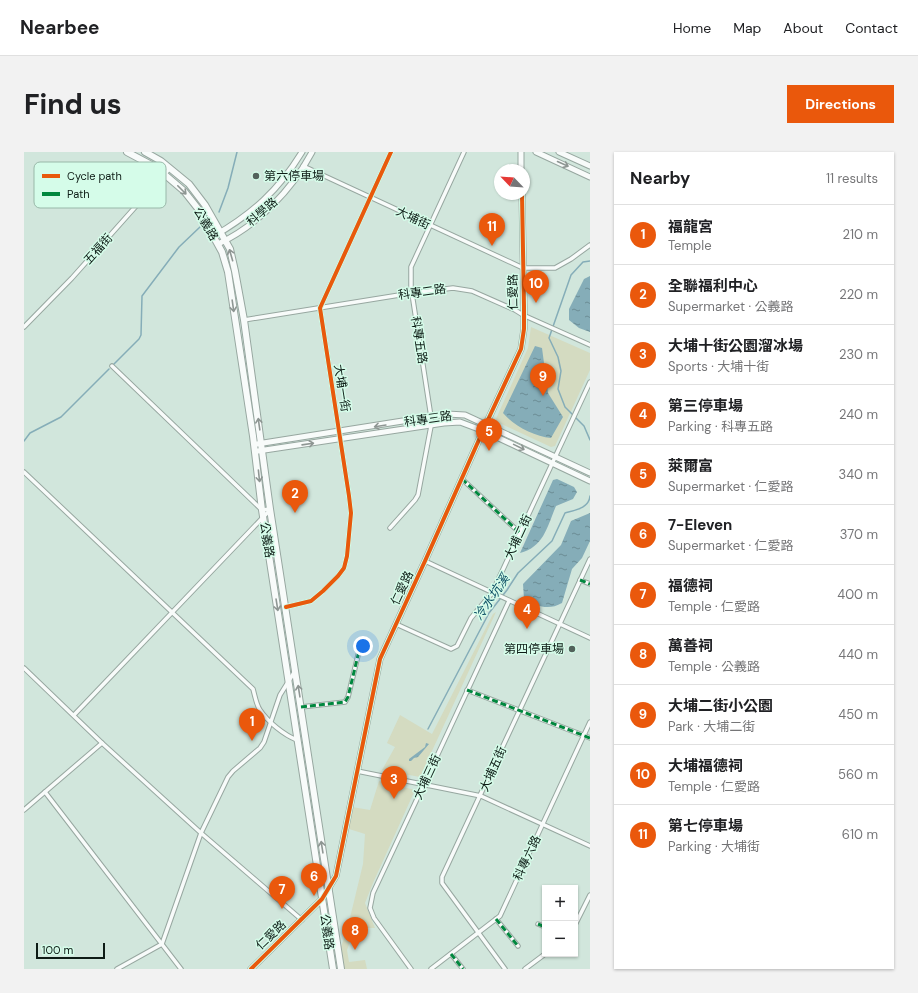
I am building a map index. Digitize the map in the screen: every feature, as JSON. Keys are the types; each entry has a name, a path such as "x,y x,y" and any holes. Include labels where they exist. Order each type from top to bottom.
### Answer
{"main road":[{"name":"公義路","path":"127,152 146,161"},
{"name":"公義路","path":"149,153 162,162"},
{"name":"公義路","path":"166,165 189,184 205,205 230,249 235,271 244,320 270,509 341,969"},
{"name":"公義路","path":"166,175 184,192 199,210 218,244 228,272 297,740 333,969"}],"street":[{"name":"科學路","path":"214,236 247,215 269,196 280,184 302,152"},
{"name":"科學路","path":"218,244 242,230 263,213 292,182 312,152"},
{"path":"320,308 391,152"},
{"name":"科專五路","path":"390,528 418,495 431,426 431,417 412,293 411,267 464,152"},
{"path":"521,152 521,164"},
{"path":"536,152 590,177"},
{"path":"559,152 590,166"},
{"path":"146,161 149,153"},
{"name":"大埔街","path":"303,166 523,268"},
{"name":"五福街","path":"166,173 170,168"},
{"name":"仁愛路","path":"251,969 322,899 336,876 380,659 521,349 524,329 522,200"},
{"name":"五福街","path":"24,327 72,278 135,208"},
{"path":"523,268 555,268 590,245"},
{"name":"科專二路","path":"244,320 412,293 453,288 472,291 590,346"},
{"name":"大埔一街","path":"286,607 311,601 323,591 344,568 347,556 351,513 320,308"},
{"path":"112,366 263,513"},
{"name":"大埔二街","path":"396,624 451,649 458,646 471,618 494,594 520,533 590,382"},
{"path":"247,398 257,408"},
{"name":"科專三路","path":"262,447 339,432 447,414 465,415 588,472"},
{"name":"科專三路","path":"255,448 340,439 444,423 460,422 484,431 588,480"},
{"path":"24,472 253,689 261,711 291,738 297,740"},
{"path":"462,479 520,533"},
{"path":"263,513 270,509"},
{"path":"74,715 172,613 263,513 270,509"},
{"name":"大埔五街","path":"505,969 442,883 442,877 481,796 590,558"},
{"path":"425,562 590,638"},
{"path":"580,580 590,584"},
{"name":"大埔三街","path":"411,969 374,918 370,908 373,893 507,600"},
{"path":"301,707 345,702 348,697 360,647"},
{"path":"24,668 102,743 201,833 302,920"},
{"path":"117,969 162,944 201,833 228,777 260,748 264,742 272,722 280,694 296,670"},
{"path":"467,690 590,738"},
{"name":"科專六路","path":"432,969 500,916 590,722"},
{"path":"24,810 102,743"},
{"path":"357,771 481,796 590,846"},
{"path":"45,792 181,969"},
{"path":"577,921 590,895"},
{"path":"496,919 518,946"},
{"path":"538,924 542,926"},
{"path":"451,954 463,969"},
{"path":"525,969 542,956"}],"green space":[{"path":"531,327 590,353 590,370 555,446 551,447 495,421 528,348"},
{"path":"496,612 420,777 382,770 395,747 387,743 400,715 432,734 493,614"},
{"path":"379,781 415,790 365,903 375,928 355,928 347,950 349,962 365,960 367,969 344,969 341,947 348,926 363,864 365,834 349,829 352,807 370,810"}],"water":[{"path":"590,276 590,332 579,328 569,320 569,309 584,279"},
{"path":"535,346 542,348 548,393 563,417 551,438 525,430 503,413"},
{"path":"557,479 574,487 577,492 573,499 556,506 547,529 540,541 528,550 520,553 553,480"},
{"path":"590,513 590,541 582,558 572,569 562,603 552,607 543,607 524,599 523,584 561,545 571,521"},
{"path":"426,743 429,744 418,757 409,761 409,759 425,747"}],"waterway":[{"path":"219,212 228,188 237,152"},
{"path":"114,364 139,339 141,335 142,296 179,247 200,227"},
{"name":"冷水坑溪","path":"590,261 583,262 571,275 549,338 558,357 561,371 558,389 565,407 584,426 590,440"},
{"path":"24,441 30,433 61,417 109,369"},
{"name":"冷水坑溪","path":"428,729 489,613 518,573 552,541 565,513 585,506 590,496"}],"marked path":[{"path":"462,479 520,533"},
{"path":"580,580 590,584"},
{"path":"301,707 345,702 348,697 360,647"},
{"path":"467,690 590,738"},
{"path":"496,919 518,946"},
{"path":"538,924 542,926"},
{"path":"451,954 463,969"}],"cycle path":[{"path":"286,607 311,601 323,591 344,568 347,556 351,513 320,308 391,152"},
{"path":"251,969 322,899 336,876 380,659 521,349 524,329 522,200"}],"place":[{"name":"第六停車場","path":"256,176"},
{"name":"第七停車場","path":"492,246"},
{"name":"大埔福德祠","path":"536,303"},
{"name":"大埔二街小公園","path":"543,396"},
{"name":"萊爾富","path":"489,451"},
{"name":"全聯福利中心","path":"295,513"},
{"name":"第三停車場","path":"527,629"},
{"name":"第四停車場","path":"572,649"},
{"name":"福龍宮","path":"252,741"},
{"name":"大埔十街公園溜冰場","path":"394,799"},
{"name":"7-Eleven","path":"314,896"},
{"name":"福德祠","path":"282,909"},
{"name":"萬善祠","path":"355,950"}]}
